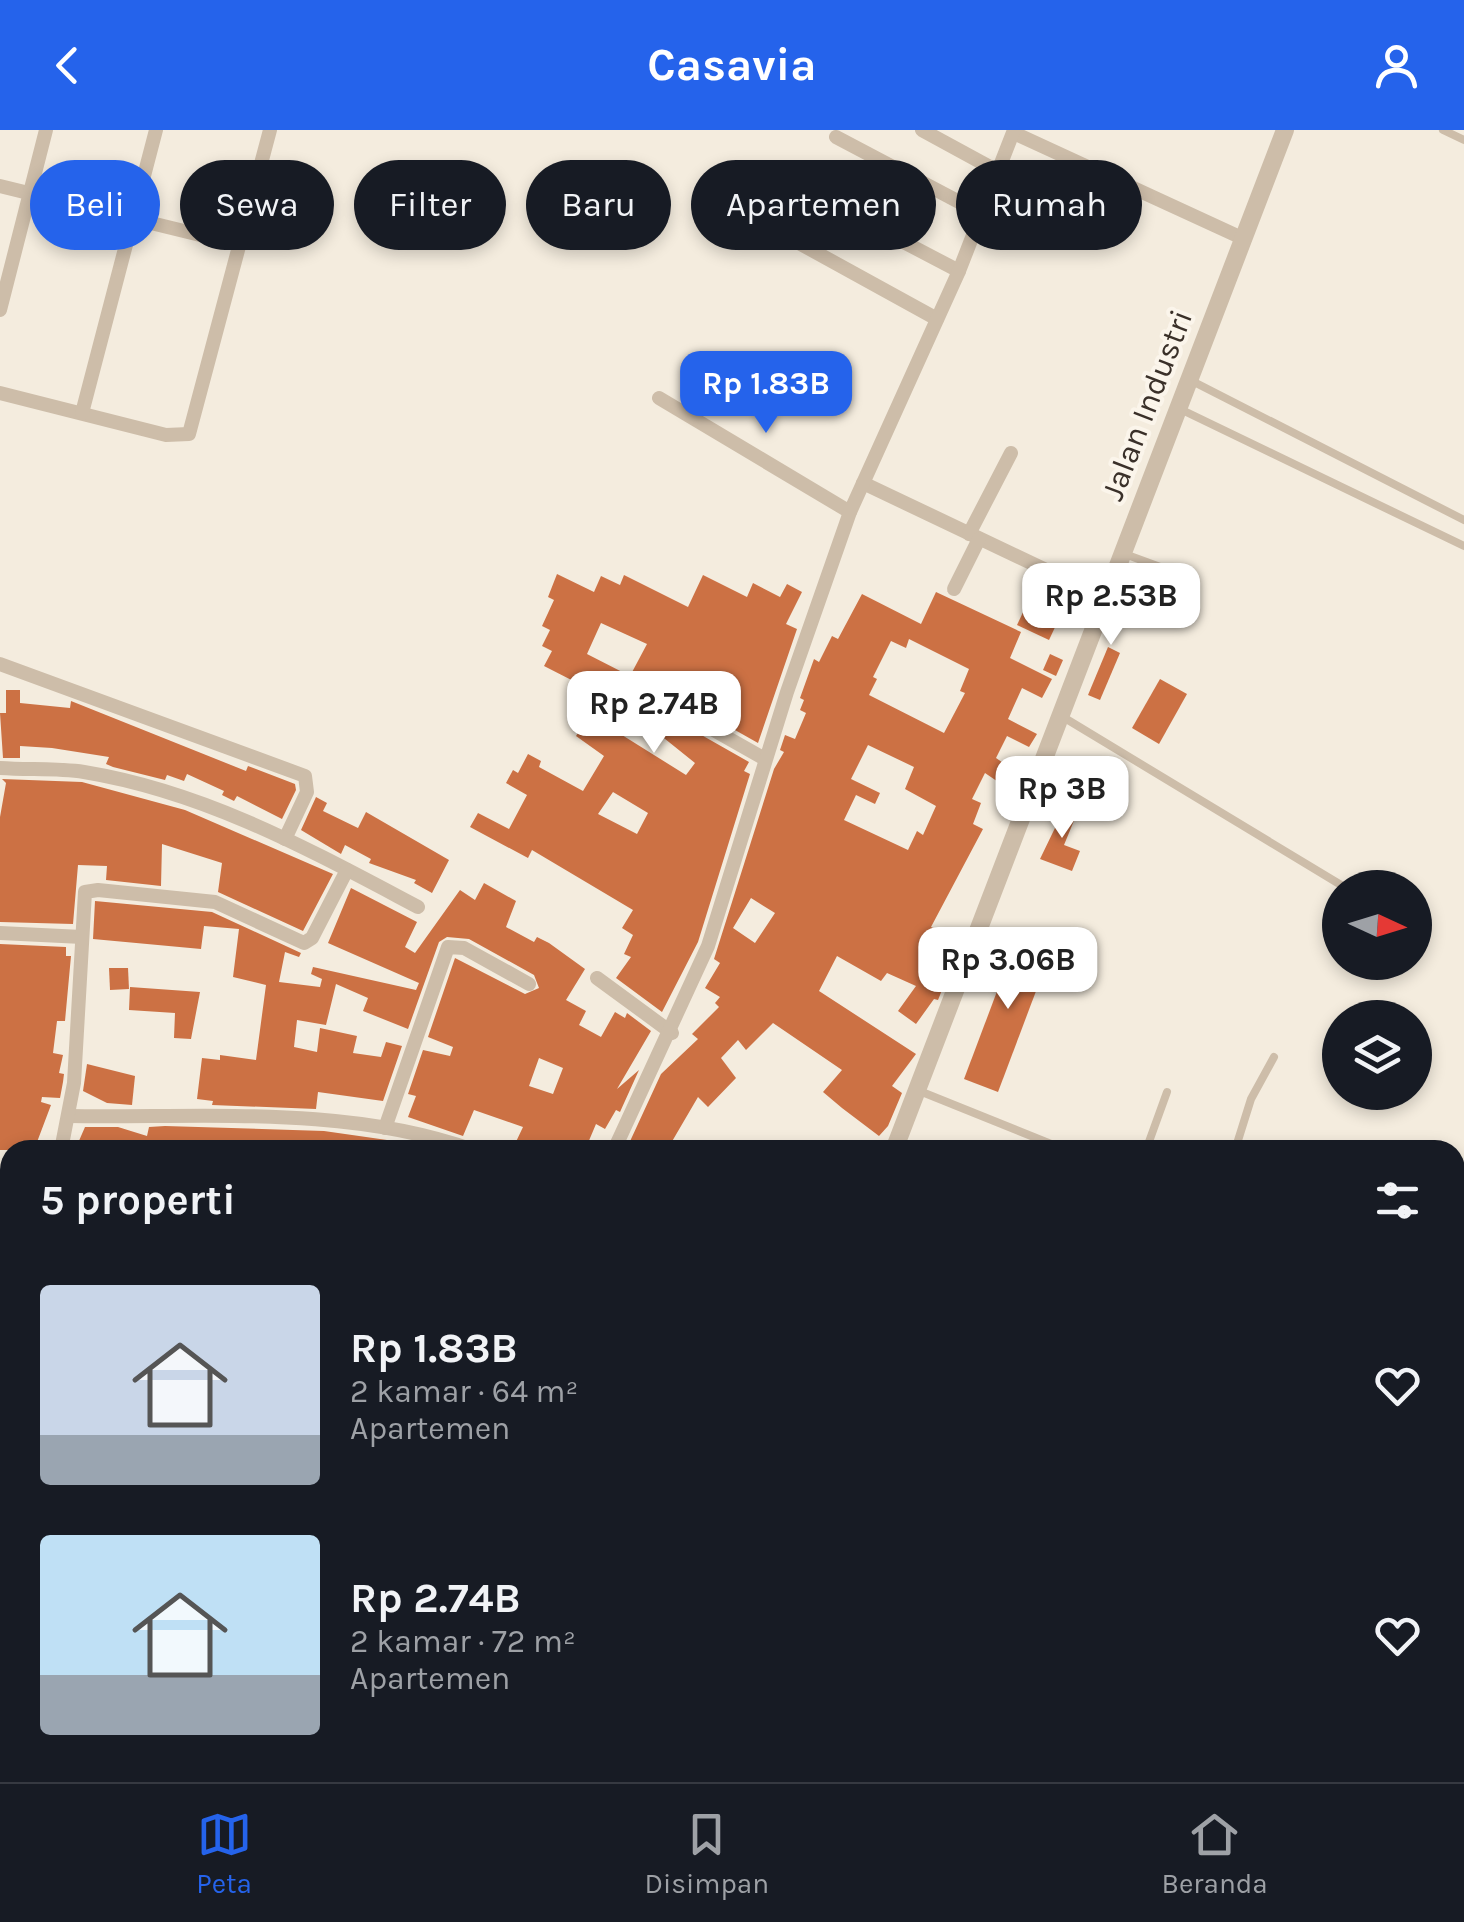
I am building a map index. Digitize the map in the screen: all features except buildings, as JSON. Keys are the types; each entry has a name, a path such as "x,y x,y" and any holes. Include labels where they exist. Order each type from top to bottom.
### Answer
{"street":[{"path":"38,160 46,130"},
{"path":"148,160 156,130"},
{"path":"261,160 270,130"},
{"path":"922,130 977,160"},
{"name":"Jalan Industri","path":"898,1140 1285,130"},
{"path":"1003,160 1014,131 1242,238"},
{"path":"836,137 956,200"},
{"path":"0,186 30,193 0,310"},
{"path":"82,413 124,250"},
{"path":"0,394 166,435 188,434 235,250"},
{"path":"812,250 937,319"},
{"path":"919,250 959,271"},
{"path":"619,1140 672,1033 708,946 766,759 850,512 967,250"},
{"path":"659,398 850,512"},
{"path":"954,589 1011,453"},
{"path":"863,483 1105,598"},
{"path":"0,664 305,776 307,792 285,839"},
{"path":"636,686 766,759"},
{"path":"0,768 87,772 223,808 418,907"},
{"path":"64,1140 70,1116 83,896 98,890 215,902 306,942 347,870"},
{"path":"0,933 82,937"},
{"path":"385,1128 448,947 464,948 528,984"},
{"path":"597,978 672,1033"},
{"path":"70,1116 277,1120 385,1128 433,1140"}],"lane":[{"path":"1443,130 1464,140"},
{"path":"1191,381 1464,520"},
{"path":"1180,409 1464,546"},
{"path":"1122,553 1193,579"},
{"path":"1061,716 1322,874"},
{"path":"1239,1140 1251,1099 1274,1057"},
{"path":"917,1090 1041,1140"},
{"path":"1150,1140 1167,1092"}]}
